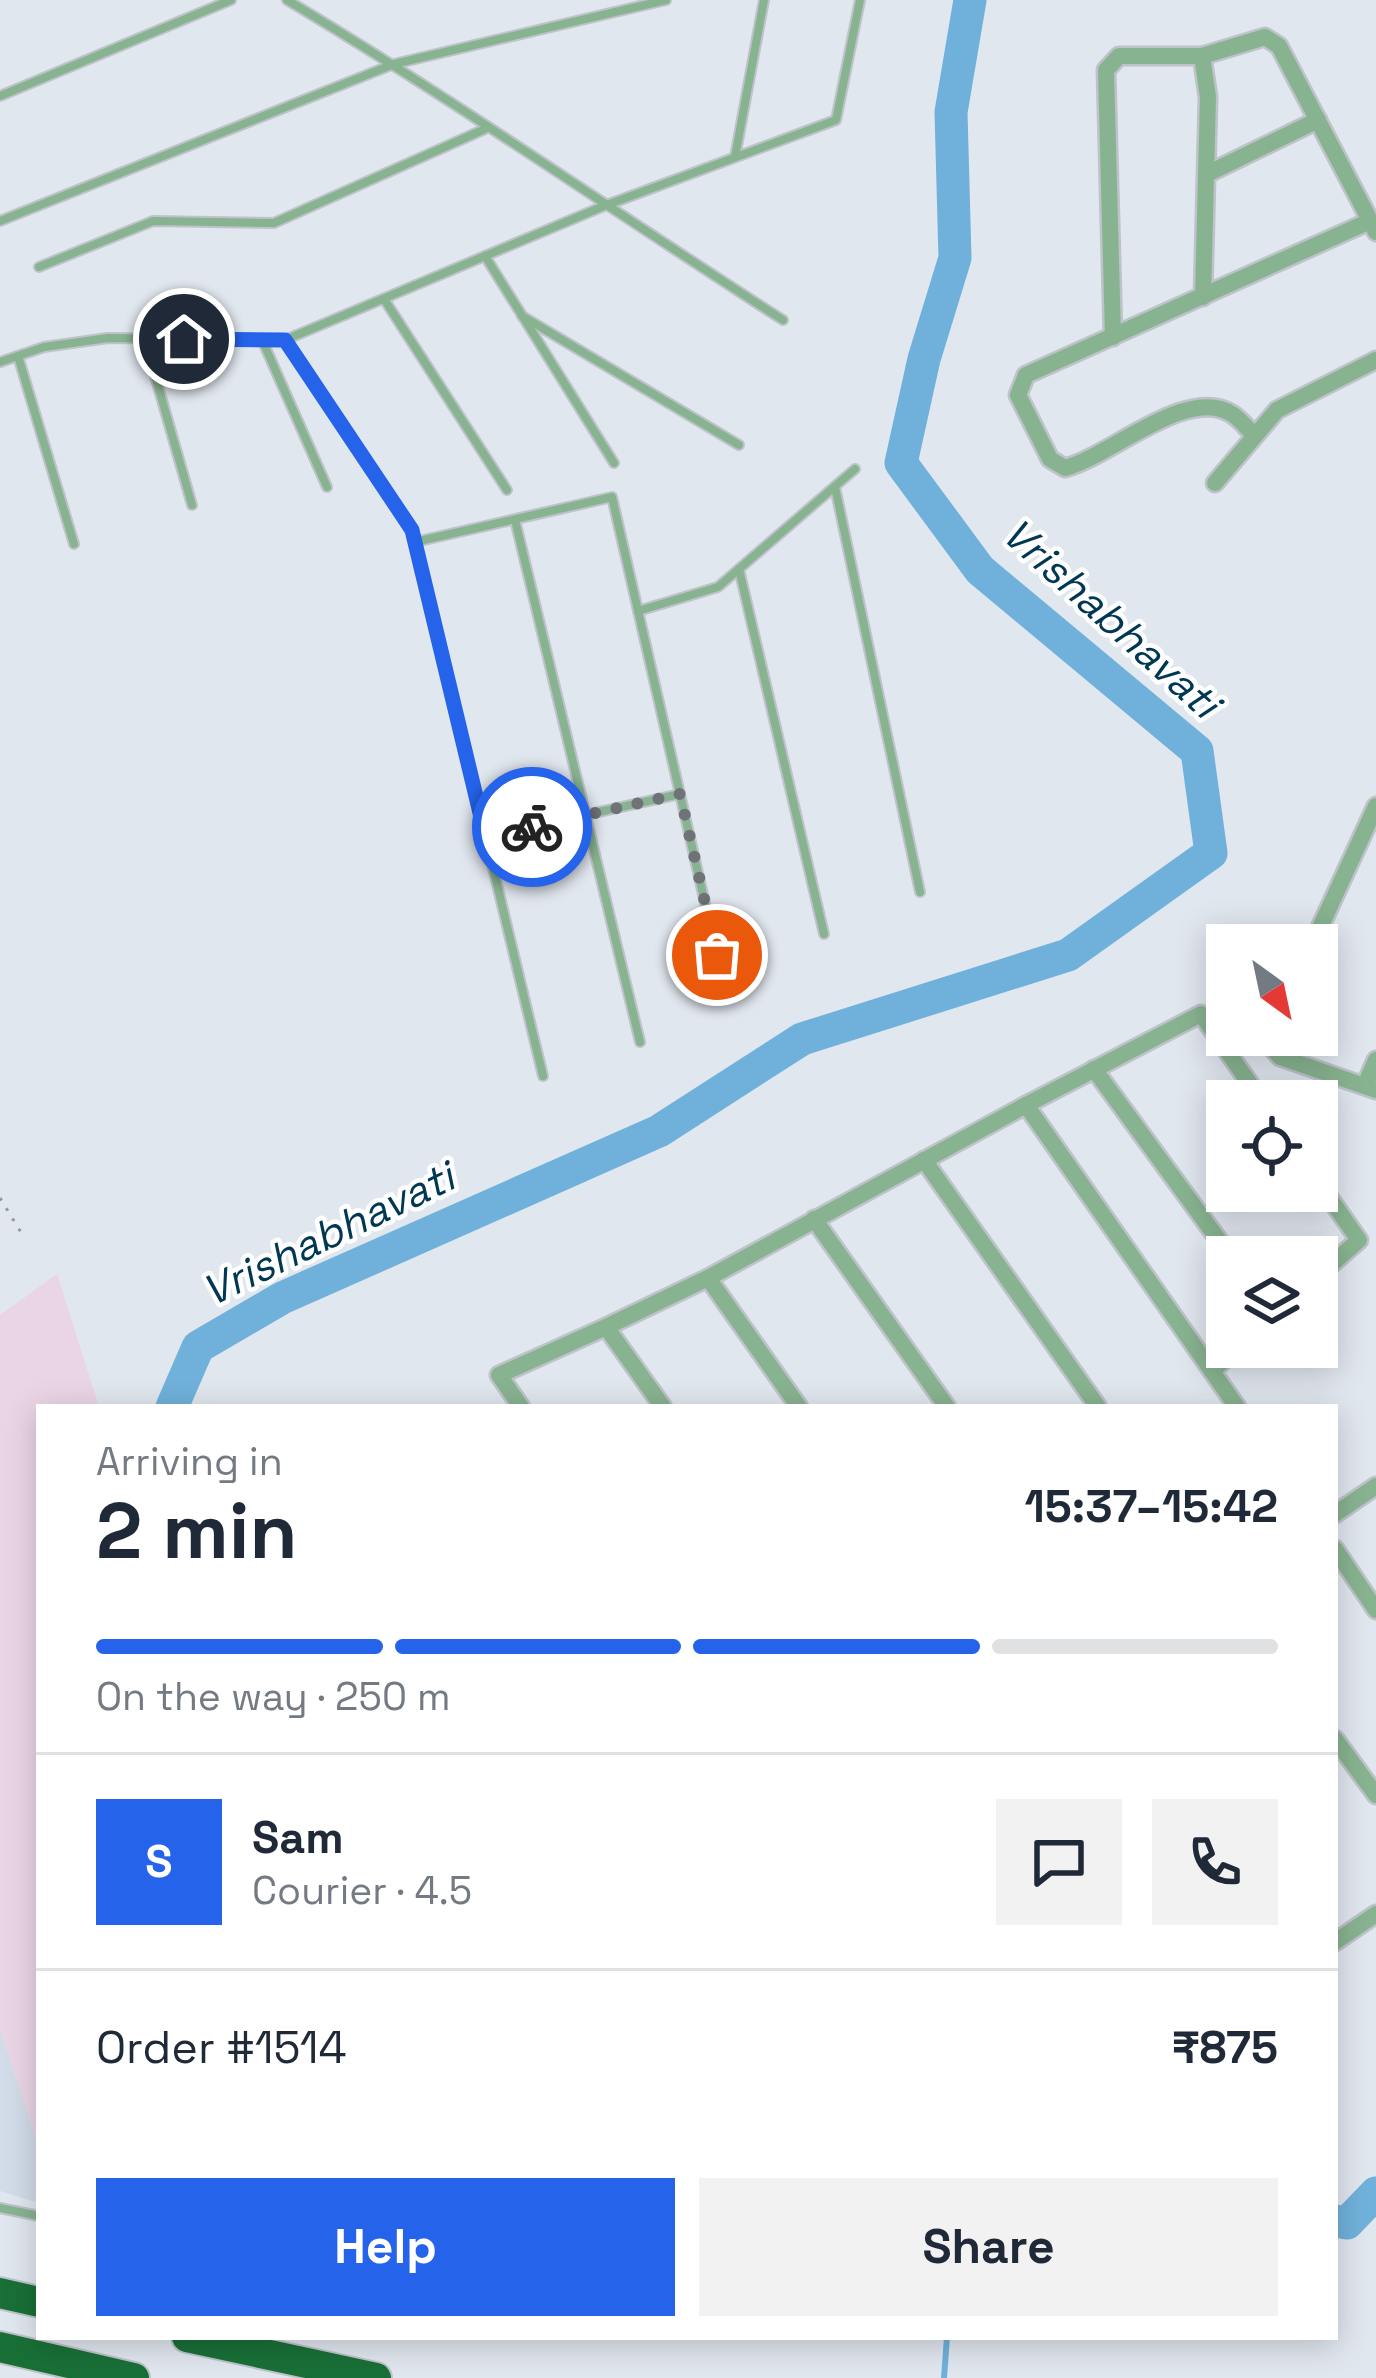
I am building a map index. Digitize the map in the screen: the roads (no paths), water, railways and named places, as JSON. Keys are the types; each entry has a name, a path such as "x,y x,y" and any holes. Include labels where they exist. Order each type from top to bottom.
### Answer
{"highway":[{"path":"0,2293 36,2301"},
{"path":"201,2340 376,2378"},
{"path":"0,2347 134,2378"}],"street":[{"path":"1113,337 1106,70 1127,54 1202,56 1271,39 1279,46 1373,226 1026,375 1018,395 1057,465 1071,467 1188,408 1211,406 1233,414 1253,434"},
{"path":"1202,56 1208,97 1203,297"},
{"path":"1208,174 1318,120"},
{"path":"1215,483 1276,410 1376,360"},
{"path":"1322,924 1376,806"},
{"path":"519,1404 499,1375 707,1278 1201,1014 1247,1080"},
{"path":"1278,1056 1370,1088 1376,1060"},
{"path":"1094,1069 1216,1236"},
{"path":"1026,1105 1235,1404"},
{"path":"923,1160 1096,1404"},
{"path":"1338,1210 1359,1240 1338,1258"},
{"path":"814,1220 944,1404"},
{"path":"707,1278 797,1404"},
{"path":"606,1327 661,1404"},
{"path":"1212,1371 1215,1368"},
{"path":"1338,1512 1376,1486"},
{"path":"1338,1553 1376,1610"},
{"path":"1338,1742 1376,1795"},
{"path":"1338,1940 1376,1914"}],"lane":[{"path":"0,96 231,0"},
{"path":"287,0 394,64 783,320"},
{"path":"0,221 394,64 666,0"},
{"path":"735,158 764,0"},
{"path":"0,362 44,347 107,338 285,340 604,206 836,120 860,0"},
{"path":"40,267 154,221 274,224 487,128"},
{"path":"485,256 614,463"},
{"path":"384,298 507,490"},
{"path":"522,316 739,446"},
{"path":"143,337 192,505"},
{"path":"285,340 412,530 543,1076"},
{"path":"263,342 327,487"},
{"path":"18,356 74,544"},
{"path":"638,611 718,587 856,469"},
{"path":"835,487 920,892"},
{"path":"416,542 612,497 726,995"},
{"path":"514,520 640,1042"},
{"path":"739,569 824,934"},
{"path":"486,838 680,794"},
{"path":"0,2207 36,2215"}],"waterway":[{"name":"Vrishabhavati","path":"173,1404 198,1347 282,1298 659,1131 802,1039 1068,955 1211,853 1197,751 980,570 901,463 924,359 955,258 951,112 970,0"},
{"name":"Vrishabhavati","path":"1338,2222 1347,2223 1376,2193"},
{"path":"944,2378 947,2340"}]}
